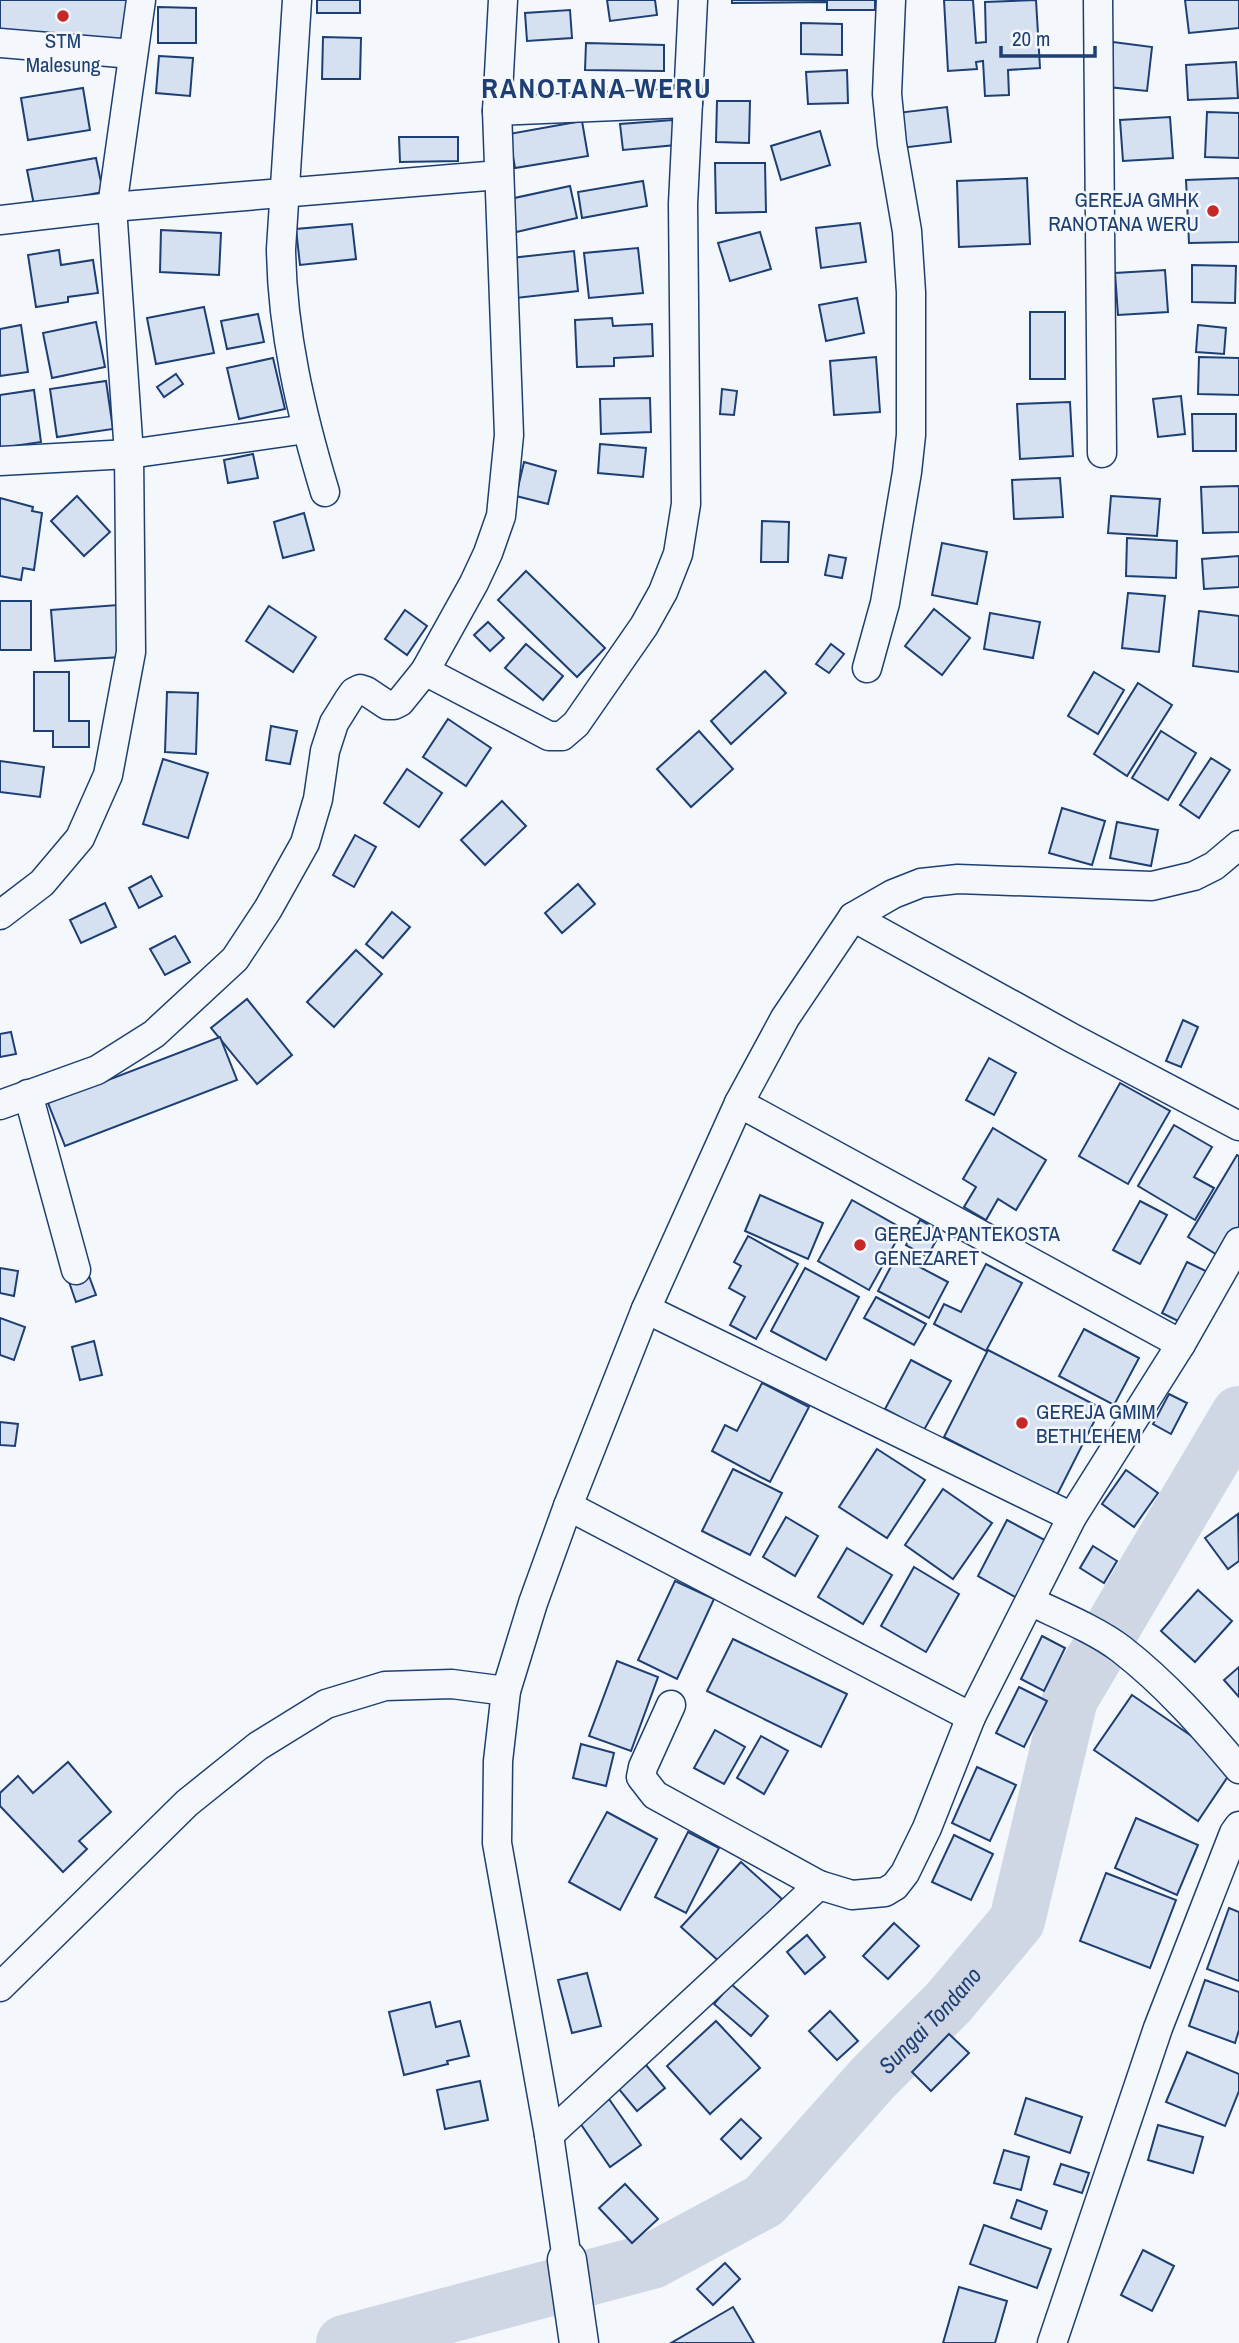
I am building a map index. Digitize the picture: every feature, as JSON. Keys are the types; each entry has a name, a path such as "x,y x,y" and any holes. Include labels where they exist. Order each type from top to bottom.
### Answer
{"street":[{"path":"0,915 42,883 80,838 108,775 131,652 129,454 112,207 141,0"},
{"path":"298,0 281,248 281,285 306,429 325,492"},
{"path":"0,1105 97,1070 155,1034 235,959 268,909 305,843 318,799 325,751 334,723 354,692 360,689 387,705 400,702 425,671 488,553 500,516 509,435 497,111 503,0"},
{"path":"425,671 549,736 562,736 569,732 584,713 644,626 663,592 678,554 686,504 683,204 693,0"},
{"path":"867,668 885,603 911,435 911,292 907,230 892,144 887,94 891,0"},
{"path":"1098,0 1102,453"},
{"path":"0,43 133,54"},
{"path":"497,111 688,103"},
{"path":"0,220 112,207 499,175"},
{"path":"0,461 129,454 306,429"},
{"path":"579,2343 549,2135 497,1843 498,1761 506,1691 533,1603 568,1506 646,1309 739,1103 785,1018 853,917 893,894 921,883 958,880 1152,886 1194,876 1214,866 1239,845"},
{"path":"853,917 1072,1038 1239,1126"},
{"path":"27,1094 76,1270"},
{"path":"739,1103 1181,1343"},
{"path":"671,1705 640,1777 655,1795 819,1885 852,1895 885,1892 895,1886 905,1873 927,1828 971,1717 1072,1517 1181,1343 1239,1242"},
{"path":"646,1309 1072,1517"},
{"path":"568,1506 971,1717"},
{"path":"1030,1601 1120,1648 1187,1709 1239,1769"},
{"path":"0,1987 187,1803 258,1746 326,1704 385,1686 452,1684 506,1691"},
{"path":"1052,2343 1158,2028 1224,1856 1239,1826"},
{"path":"549,2135 819,1885"}],"building":[{"name":"STM Malesung","path":"0,0 129,0 123,46 0,31"},
{"path":"317,0 360,0 360,13 317,13"},
{"path":"607,0 655,0 657,15 610,21"},
{"path":"732,0 875,0 875,10 827,10 827,2 732,3"},
{"path":"944,0 973,0 976,43 986,42 985,2 1036,0 1040,68 1008,70 1009,95 985,96 983,61 976,62 977,69 948,71"},
{"path":"1185,0 1239,0 1239,28 1189,33"},
{"path":"158,7 196,8 196,43 158,43"},
{"path":"570,10 572,38 527,41 525,13"},
{"path":"801,23 842,24 842,55 801,54"},
{"path":"323,37 361,38 360,79 322,79"},
{"path":"1113,42 1152,47 1147,91 1108,87"},
{"path":"586,43 664,45 664,71 585,70"},
{"path":"159,56 193,58 190,96 156,93"},
{"path":"1236,62 1238,98 1188,100 1186,65"},
{"path":"847,70 848,103 808,104 806,72"},
{"path":"83,88 90,130 28,140 21,98"},
{"path":"717,101 750,101 749,143 716,142"},
{"path":"947,107 951,142 901,148 897,113"},
{"path":"1207,112 1239,113 1239,158 1205,157"},
{"path":"1170,117 1173,158 1123,161 1120,120"},
{"path":"673,120 676,145 623,150 620,124"},
{"path":"582,121 588,156 515,168 509,134"},
{"path":"820,131 830,165 781,180 771,146"},
{"path":"399,137 458,137 458,161 400,162"},
{"path":"96,158 103,192 34,205 27,170"},
{"path":"715,163 765,163 766,212 716,213"},
{"path":"1027,178 1030,244 959,247 957,181"},
{"name":"GEREJA GMHK RANOTANA WERU","path":"1239,178 1239,242 1189,243 1186,180"},
{"path":"643,181 647,206 582,218 578,192"},
{"path":"570,186 577,218 512,233 505,200"},
{"path":"860,223 866,262 821,268 816,228"},
{"path":"352,224 356,259 300,265 296,229"},
{"path":"161,230 221,233 219,275 160,272"},
{"path":"760,232 771,269 730,281 718,243"},
{"path":"638,248 643,293 589,298 584,253"},
{"path":"59,250 61,265 93,260 98,293 68,297 68,302 36,307 28,255"},
{"path":"574,251 578,291 516,298 511,258"},
{"path":"1192,265 1236,266 1235,303 1192,302"},
{"path":"1165,270 1168,312 1118,315 1115,273"},
{"path":"857,298 864,333 826,341 819,305"},
{"path":"204,307 214,353 156,364 147,318"},
{"path":"1030,312 1065,312 1065,379 1030,379"},
{"path":"258,314 264,342 227,349 221,321"},
{"path":"612,318 613,326 652,324 653,356 614,358 614,366 577,367 575,320"},
{"path":"96,322 105,367 52,378 43,333"},
{"path":"21,325 28,372 0,376 0,329"},
{"path":"1198,325 1226,328 1224,354 1196,352"},
{"path":"876,357 880,412 834,415 830,361"},
{"path":"1199,357 1239,358 1239,395 1198,394"},
{"path":"273,358 285,409 239,419 227,368"},
{"path":"176,374 183,384 164,397 157,387"},
{"path":"106,381 113,429 57,437 50,389"},
{"path":"722,389 737,391 734,415 720,414"},
{"path":"34,390 41,442 0,448 0,395"},
{"path":"1181,396 1185,434 1158,437 1153,399"},
{"path":"650,398 651,432 601,434 600,399"},
{"path":"1070,402 1073,456 1020,459 1017,404"},
{"path":"1192,414 1236,414 1236,451 1193,451"},
{"path":"600,444 646,448 643,477 598,473"},
{"path":"253,454 258,478 228,483 224,460"},
{"path":"524,462 556,471 548,504 516,496"},
{"path":"1060,478 1063,517 1014,519 1012,480"},
{"path":"1239,486 1239,532 1203,533 1201,487"},
{"path":"77,496 110,532 84,556 51,521"},
{"path":"1111,496 1160,499 1157,536 1108,533"},
{"path":"0,498 33,507 32,511 42,513 34,570 23,568 21,580 0,576"},
{"path":"304,513 314,550 283,558 274,522"},
{"path":"762,521 789,522 788,562 761,562"},
{"path":"1127,538 1177,541 1176,578 1126,576"},
{"path":"942,543 987,552 977,604 932,595"},
{"path":"829,555 846,558 842,578 825,575"},
{"path":"1239,556 1239,587 1204,589 1202,559"},
{"path":"526,571 605,648 577,677 498,600"},
{"path":"1128,593 1165,596 1159,652 1122,648"},
{"path":"0,601 31,601 31,650 0,650"},
{"path":"118,605 122,657 55,661 51,610"},
{"path":"269,606 316,637 293,672 246,641"},
{"path":"934,609 970,638 942,675 905,646"},
{"path":"405,610 427,626 407,655 385,639"},
{"path":"1199,611 1239,616 1239,672 1193,666"},
{"path":"990,613 1040,622 1033,658 984,649"},
{"path":"488,622 504,638 490,651 474,635"},
{"path":"526,644 563,676 543,700 505,668"},
{"path":"831,644 844,654 829,673 816,664"},
{"path":"765,671 786,693 731,744 711,721"},
{"path":"34,672 69,672 69,721 89,721 89,747 53,747 53,731 34,731"},
{"path":"1094,672 1124,690 1098,734 1068,716"},
{"path":"1138,683 1172,705 1127,776 1094,754"},
{"path":"167,692 198,693 196,754 165,752"},
{"path":"448,719 491,748 466,786 423,757"},
{"path":"271,726 297,731 290,764 266,760"},
{"path":"699,731 733,769 691,807 657,769"},
{"path":"1161,731 1196,753 1168,800 1132,778"},
{"path":"1211,758 1230,770 1199,818 1180,805"},
{"path":"163,759 208,773 188,838 143,824"},
{"path":"0,761 44,767 40,797 0,792"},
{"path":"407,769 442,793 419,827 384,803"},
{"path":"502,801 526,826 485,865 461,840"},
{"path":"1062,808 1105,821 1092,865 1049,853"},
{"path":"1117,822 1158,830 1151,866 1110,858"},
{"path":"355,835 376,847 354,887 333,875"},
{"path":"151,876 162,896 139,908 129,888"},
{"path":"578,884 595,904 562,933 545,913"},
{"path":"105,903 116,927 81,943 70,920"},
{"path":"392,912 410,927 383,958 366,944"},
{"path":"175,936 190,962 165,975 150,949"},
{"path":"356,950 382,974 334,1027 307,1002"},
{"path":"247,999 292,1055 257,1084 211,1028"},
{"path":"1183,1020 1198,1027 1181,1067 1166,1061"},
{"path":"11,1032 16,1054 0,1057 0,1034"},
{"path":"220,1037 237,1080 65,1146 48,1103"},
{"path":"989,1058 1016,1073 994,1115 966,1100"},
{"path":"1120,1083 1170,1111 1128,1184 1079,1156"},
{"path":"1174,1125 1212,1147 1194,1177 1214,1188 1195,1220 1138,1186"},
{"path":"993,1128 1046,1160 1016,1210 998,1199 986,1220 964,1207 976,1187 963,1179"},
{"path":"1237,1155 1239,1234 1224,1259 1188,1237"},
{"path":"760,1195 823,1223 808,1259 745,1231"},
{"name":"GEREJA PANTEKOSTA GENEZARET","path":"852,1200 903,1229 869,1290 818,1261"},
{"path":"1140,1201 1167,1215 1140,1264 1113,1250"},
{"path":"920,1220 941,1232 927,1257 906,1245"},
{"path":"748,1236 798,1264 756,1339 730,1325 745,1297 729,1288 741,1266 734,1262"},
{"path":"897,1255 948,1282 929,1318 878,1291"},
{"path":"1187,1262 1214,1275 1190,1327 1162,1313"},
{"path":"986,1264 1022,1283 986,1351 934,1324 944,1304 961,1312"},
{"path":"0,1268 18,1271 14,1296 0,1293"},
{"path":"805,1268 859,1297 826,1360 771,1331"},
{"path":"89,1276 96,1295 76,1302 69,1282"},
{"path":"876,1297 926,1324 914,1345 864,1318"},
{"path":"0,1318 25,1327 14,1360 0,1355"},
{"path":"1084,1329 1139,1358 1114,1405 1059,1376"},
{"path":"94,1341 102,1375 80,1380 72,1347"},
{"name":"GEREJA GMIM BETHLEHEM","path":"988,1350 1101,1408 1057,1495 944,1437"},
{"path":"911,1360 951,1381 924,1430 885,1409"},
{"path":"762,1383 809,1407 770,1482 712,1451 725,1425 737,1431"},
{"path":"1169,1394 1187,1403 1171,1434 1153,1424"},
{"path":"0,1422 18,1424 15,1446 0,1445"},
{"path":"877,1449 925,1480 887,1538 839,1507"},
{"path":"733,1469 782,1493 750,1555 702,1531"},
{"path":"1126,1470 1158,1493 1134,1527 1102,1504"},
{"path":"943,1489 992,1523 953,1579 905,1545"},
{"path":"1238,1514 1239,1561 1228,1569 1205,1538"},
{"path":"786,1517 818,1536 795,1576 763,1557"},
{"path":"1007,1520 1054,1545 1024,1602 978,1576"},
{"path":"1093,1546 1117,1561 1104,1583 1080,1568"},
{"path":"847,1548 892,1575 863,1624 818,1597"},
{"path":"914,1567 959,1594 926,1652 881,1626"},
{"path":"675,1581 714,1599 677,1679 638,1660"},
{"path":"1198,1590 1232,1621 1195,1662 1161,1631"},
{"path":"1042,1636 1065,1648 1044,1691 1021,1679"},
{"path":"733,1639 847,1694 821,1747 707,1691"},
{"path":"617,1661 658,1677 631,1751 589,1736"},
{"path":"1239,1667 1239,1697 1224,1680"},
{"path":"1019,1687 1047,1701 1024,1747 996,1733"},
{"path":"1132,1695 1235,1766 1198,1821 1094,1750"},
{"path":"715,1730 745,1747 724,1784 694,1768"},
{"path":"761,1736 788,1751 764,1794 737,1778"},
{"path":"581,1744 614,1753 606,1786 573,1778"},
{"path":"68,1762 111,1812 79,1841 87,1849 63,1872 0,1806 0,1793 18,1776 33,1793"},
{"path":"977,1767 1016,1785 990,1841 952,1823"},
{"path":"607,1812 657,1839 620,1910 569,1882"},
{"path":"1136,1818 1198,1845 1177,1895 1115,1868"},
{"path":"688,1832 719,1848 686,1913 655,1897"},
{"path":"954,1835 993,1854 971,1900 932,1882"},
{"path":"741,1862 782,1899 722,1964 681,1927"},
{"path":"1106,1873 1176,1900 1150,1968 1080,1941"},
{"path":"1229,1908 1239,1912 1239,1981 1207,1969"},
{"path":"894,1923 919,1946 888,1979 863,1956"},
{"path":"807,1935 825,1957 805,1974 787,1952"},
{"path":"587,1973 601,2026 572,2033 558,1980"},
{"path":"1205,1980 1239,1992 1239,2030 1235,2043 1189,2026"},
{"path":"731,1984 768,2016 751,2036 714,2004"},
{"path":"430,2002 436,2027 460,2021 469,2056 404,2075 389,2012"},
{"path":"830,2011 858,2041 837,2060 809,2031"},
{"path":"716,2021 760,2068 710,2114 667,2066"},
{"path":"949,2034 969,2053 931,2091 912,2072"},
{"path":"1187,2052 1239,2074 1239,2091 1225,2126 1166,2102"},
{"path":"646,2065 665,2088 637,2111 618,2088"},
{"path":"480,2081 488,2120 445,2129 437,2090"},
{"path":"1026,2098 1082,2117 1070,2153 1015,2134"},
{"path":"609,2099 641,2145 610,2167 578,2120"},
{"path":"741,2119 761,2138 741,2159 721,2139"},
{"path":"1158,2125 1203,2137 1193,2173 1148,2160"},
{"path":"1004,2150 1029,2157 1021,2190 994,2183"},
{"path":"1061,2164 1089,2173 1082,2193 1054,2184"},
{"path":"625,2184 658,2219 632,2243 599,2208"},
{"path":"1017,2200 1047,2211 1041,2229 1011,2218"},
{"path":"984,2225 1051,2249 1037,2288 970,2264"},
{"path":"1143,2250 1174,2266 1152,2311 1121,2295"},
{"path":"725,2263 740,2279 713,2305 697,2289"},
{"path":"959,2287 1007,2301 995,2343 943,2343"},
{"path":"733,2307 754,2343 671,2343"}],"waterway":[{"name":"Sungai Tondano","path":"344,2343 652,2261 764,2201 873,2078 948,2003 1017,1921 1070,1699 1239,1414"}],"place":[{"name":"STM Malesung","path":"63,16"},
{"name":"GEREJA GMHK RANOTANA WERU","path":"1213,211"},
{"name":"GEREJA PANTEKOSTA GENEZARET","path":"860,1245"},
{"name":"GEREJA GMIM BETHLEHEM","path":"1022,1423"}],"district":[{"name":"RANOTANA WERU","path":"597,88"}]}
